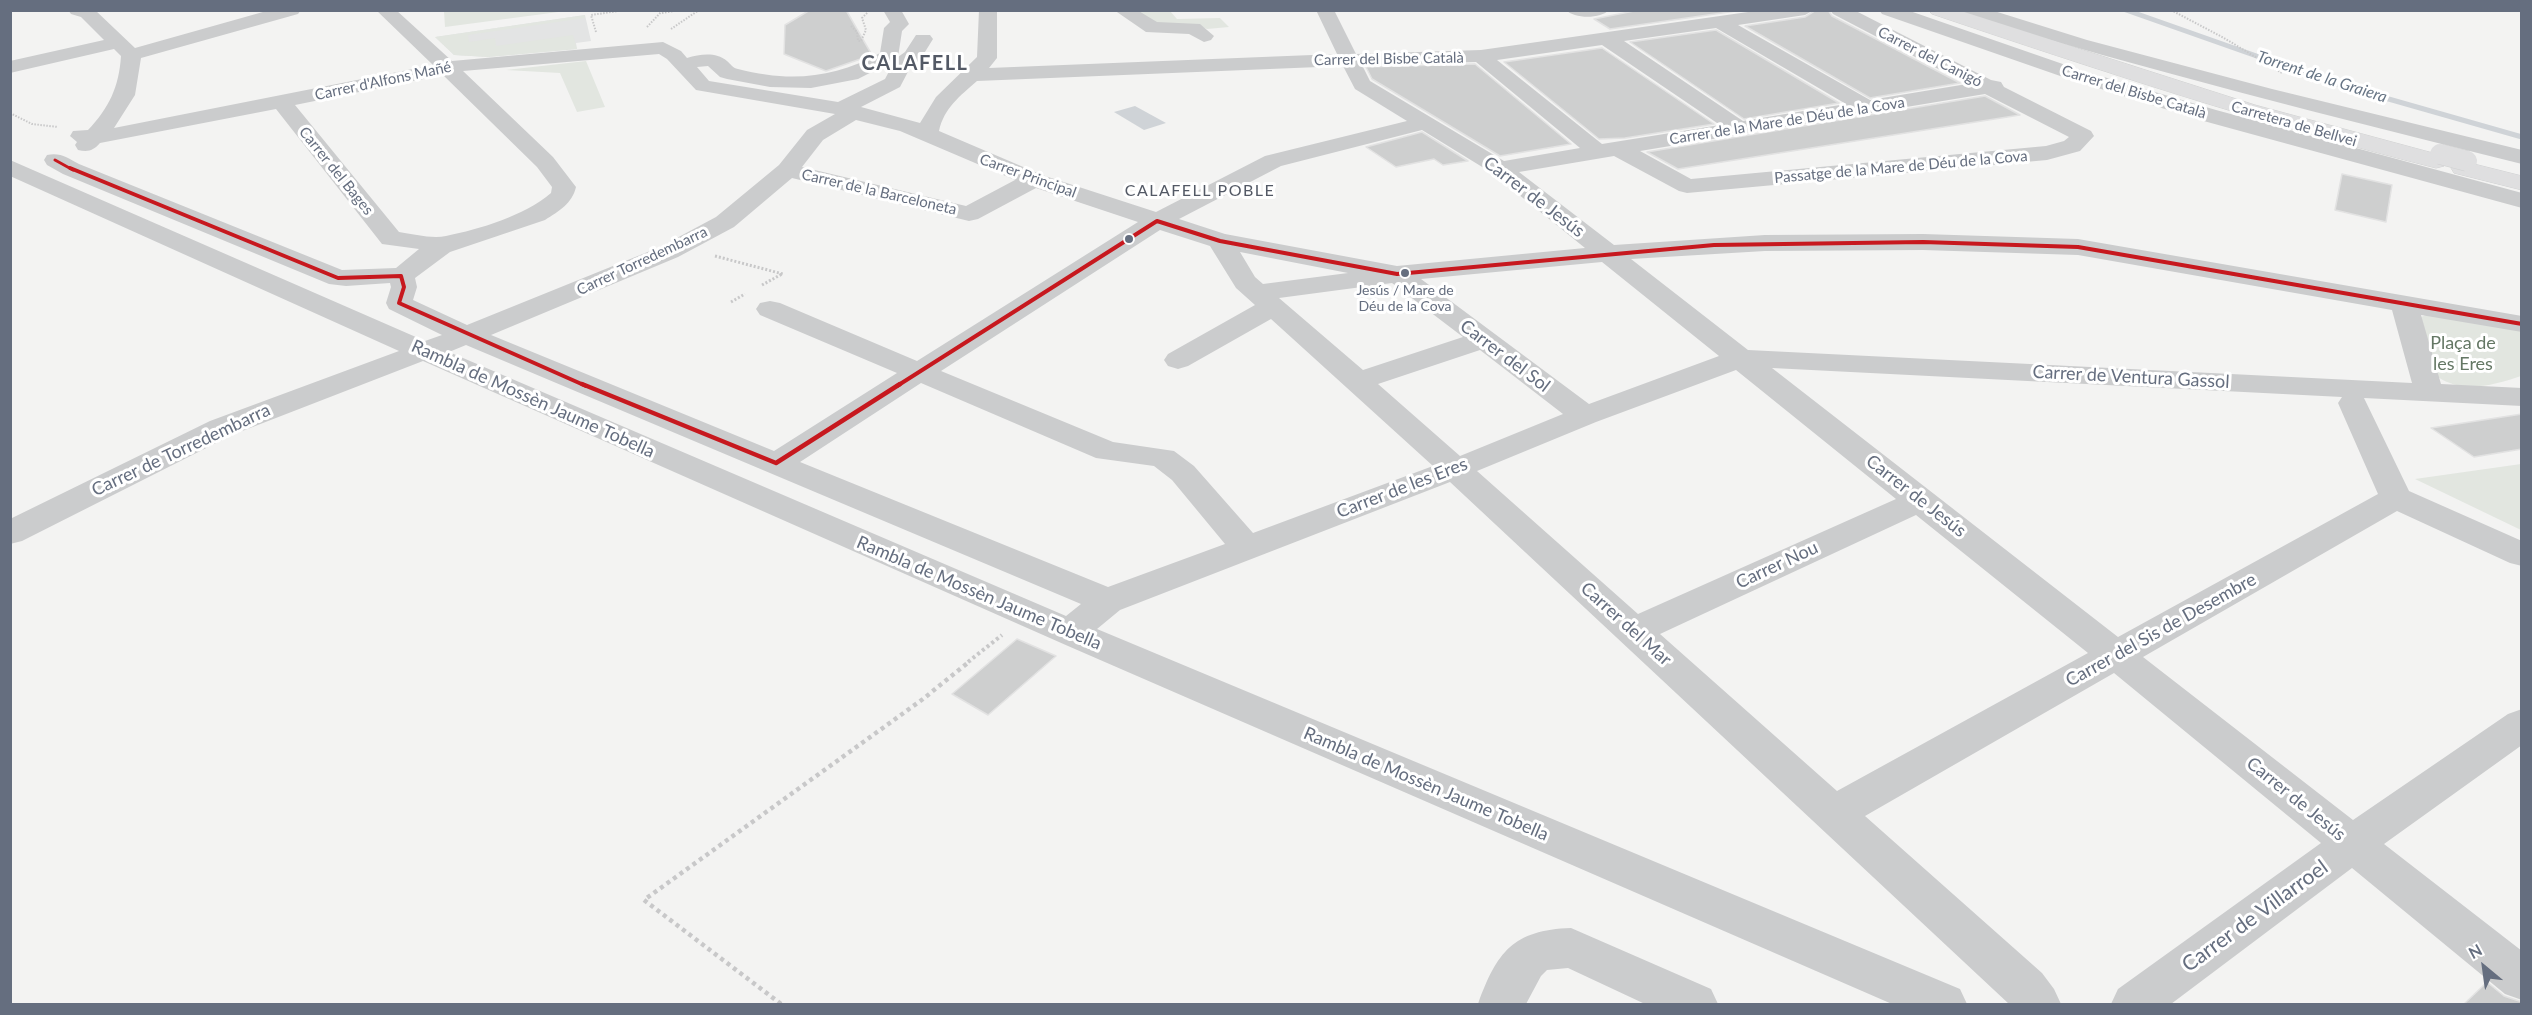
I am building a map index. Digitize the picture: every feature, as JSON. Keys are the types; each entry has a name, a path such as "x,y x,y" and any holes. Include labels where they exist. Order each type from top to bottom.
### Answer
{"main road":[{"name":"Carretera de Bellvei","path":"1938,10 2072,64 2313,122 2385,145 2452,161"},
{"path":"2452,161 2522,184"},
{"path":"2452,161 2522,176"}],"street":[{"path":"18,160 55,160 85,146 93,133 110,122 123,100 128,84 125,49 87,13 77,10"},
{"path":"10,66 125,49 292,10"},
{"path":"55,160 71,169 338,278 401,276 444,244 518,223 544,211 562,196 564,187 561,180 537,154 385,10"},
{"path":"679,60 706,58 721,63 727,73 795,85 839,79 867,69 890,55 889,47 893,28 900,24 892,10"},
{"path":"935,138 929,118 987,58 988,10"},
{"path":"1123,10 1153,28 1193,28 1205,38 1212,64"},
{"name":"Carrer de Jesús","path":"1325,10 1362,85 1500,168 2522,979"},
{"path":"1575,10 1600,10"},
{"name":"Carrer del Bisbe Català","path":"970,75 1212,64 1481,56 1805,10"},
{"name":"Carrer del Canigó","path":"1839,10 1989,87"},
{"name":"Carrer del Bisbe Català","path":"1888,10 2072,64 2208,115 2452,161 2522,201"},
{"path":"1970,10 2080,44 2266,94 2452,161 2522,157"},
{"path":"1721,23 1868,108"},
{"path":"1607,39 1740,129"},
{"name":"Carrer d'Alfons Mañé","path":"18,160 93,133 282,102 448,68 653,47 663,48 679,60"},
{"name":"Carrer Torredembarra","path":"423,351 590,286 679,246 725,222 760,195 787,170 815,135 847,110 893,83 903,63 918,48 890,55"},
{"path":"1481,56 1607,150"},
{"name":"Carrer Principal","path":"679,60 703,86 847,110 935,138 1034,180 1220,241 1396,274"},
{"name":"Carrer de la Mare de Déu de la Cova","path":"1500,168 2027,81 2072,64"},
{"name":"Passatge de la Mare de Déu de la Cova","path":"1607,150 1687,186 2048,153 2072,146 2083,136 1989,87"},
{"name":"Carrer del Bages","path":"282,102 391,239"},
{"path":"777,463 1157,221 1273,160 1425,123"},
{"name":"Rambla de Mossèn Jaume Tobella","path":"18,160 423,351 1028,614 1943,1005"},
{"name":"Carrer de la Barceloneta","path":"787,170 969,214 1034,180"},
{"path":"311,300 366,277 393,257 391,239 444,244"},
{"name":"Carrer del Mar","path":"1220,241 1245,282 1358,381 1841,819 2025,988 2037,1005"},
{"path":"1178,360 1265,299 1396,274 1608,253 1714,245 1820,242 1923,242 2079,247 2522,324"},
{"name":"Carrer del Sol","path":"1396,274 1585,416"},
{"name":"Rambla de Mossèn Jaume Tobella","path":"401,276 404,287 399,303 467,335 611,397 777,463 1107,601"},
{"path":"2404,304 2429,392"},
{"path":"770,309 1107,451 1163,458 1183,473 1246,548"},
{"path":"1358,381 1482,340"},
{"name":"Carrer de Torredembarra","path":"10,533 221,428 423,351"},
{"name":"Carrer de Ventura Gassol","path":"1741,358 2522,397"},
{"name":"Carrer de les Eres","path":"1071,632 1107,601 1741,358"},
{"path":"2353,403 2379,467 2396,498 2522,555"},
{"name":"Carrer del Sis de Desembre","path":"1841,819 2116,655 2396,498"},
{"name":"Carrer Nou","path":"1634,631 1921,500"},
{"name":"Carrer de Villarroel","path":"2135,1005 2352,844 2522,724"},
{"path":"1502,1005 1522,961 1535,953 1554,948 1571,948 1694,1005"}],"path":[{"path":"596,33 591,15 625,10"},
{"path":"662,12 680,10"},
{"path":"666,33 699,10"},
{"path":"851,26 857,32 858,41 861,40 866,30 862,18 871,10"},
{"path":"2171,10 2224,38 2290,78"},
{"path":"862,11 867,13"},
{"path":"10,113 32,124 59,127"},
{"path":"679,246 783,274"},
{"path":"730,302 740,306"},
{"path":"781,1005 644,900 923,699 1028,614"}],"shaded area":[{"path":"585,15 591,41 576,43 577,49 488,57 454,55 435,37"},
{"path":"1135,106 1166,123 1144,130 1114,112"}],"green space":[{"path":"444,11 566,11 445,27"},
{"path":"1135,11 1170,11 1177,19 1220,18 1229,27 1207,29 1195,24 1156,24"},
{"path":"585,15 585,18 468,35 469,42 495,38 496,46 573,35 577,49 488,57 454,55 435,37"},
{"path":"586,61 605,107 577,112 560,73 506,70"},
{"name":"Plaça de les Eres","path":"2426,315 2521,330 2521,376 2489,385 2468,387 2438,377 2421,317"},
{"path":"2521,464 2521,530 2415,479"}],"building":[{"path":"810,10 846,10 872,55 826,71 784,54 785,25"},
{"path":"1639,10 1743,10 1610,29 1594,19"},
{"path":"1816,10 1828,10 1832,16 1960,83 1870,98 1745,26 1805,17"},
{"path":"1716,30 1839,103 1744,119 1630,42"},
{"path":"1602,48 1714,124 1625,138 1599,139 1504,62"},
{"path":"1475,64 1571,144 1500,156 1372,79 1366,67"},
{"path":"1985,96 2020,115 1678,169 1647,152"},
{"path":"1422,132 1468,161 1443,165 1434,159 1396,167 1366,147"},
{"path":"2342,174 2392,185 2386,222 2335,210"},
{"path":"2522,414 2522,449 2474,457 2431,428"},
{"path":"1017,639 1056,656 988,715 952,694"},
{"path":"2487,982 2504,996 2522,1002 2522,1005 2463,1005"}],"waterway":[{"name":"Torrent de la Graiera","path":"2126,10 2336,84 2522,137"}],"transit line":[{"path":"55,160 71,169 338,278 401,276 404,287 399,303 539,367 776,463 1157,221 1220,241 1397,274 1714,245 1923,242 2078,247 2522,324"}],"place":[{"name":"Jesús / Mare de Déu de la Cova","path":"1405,273"}],"district":[{"name":"CALAFELL","path":"915,64"},
{"name":"CALAFELL POBLE","path":"1200,191"}]}
